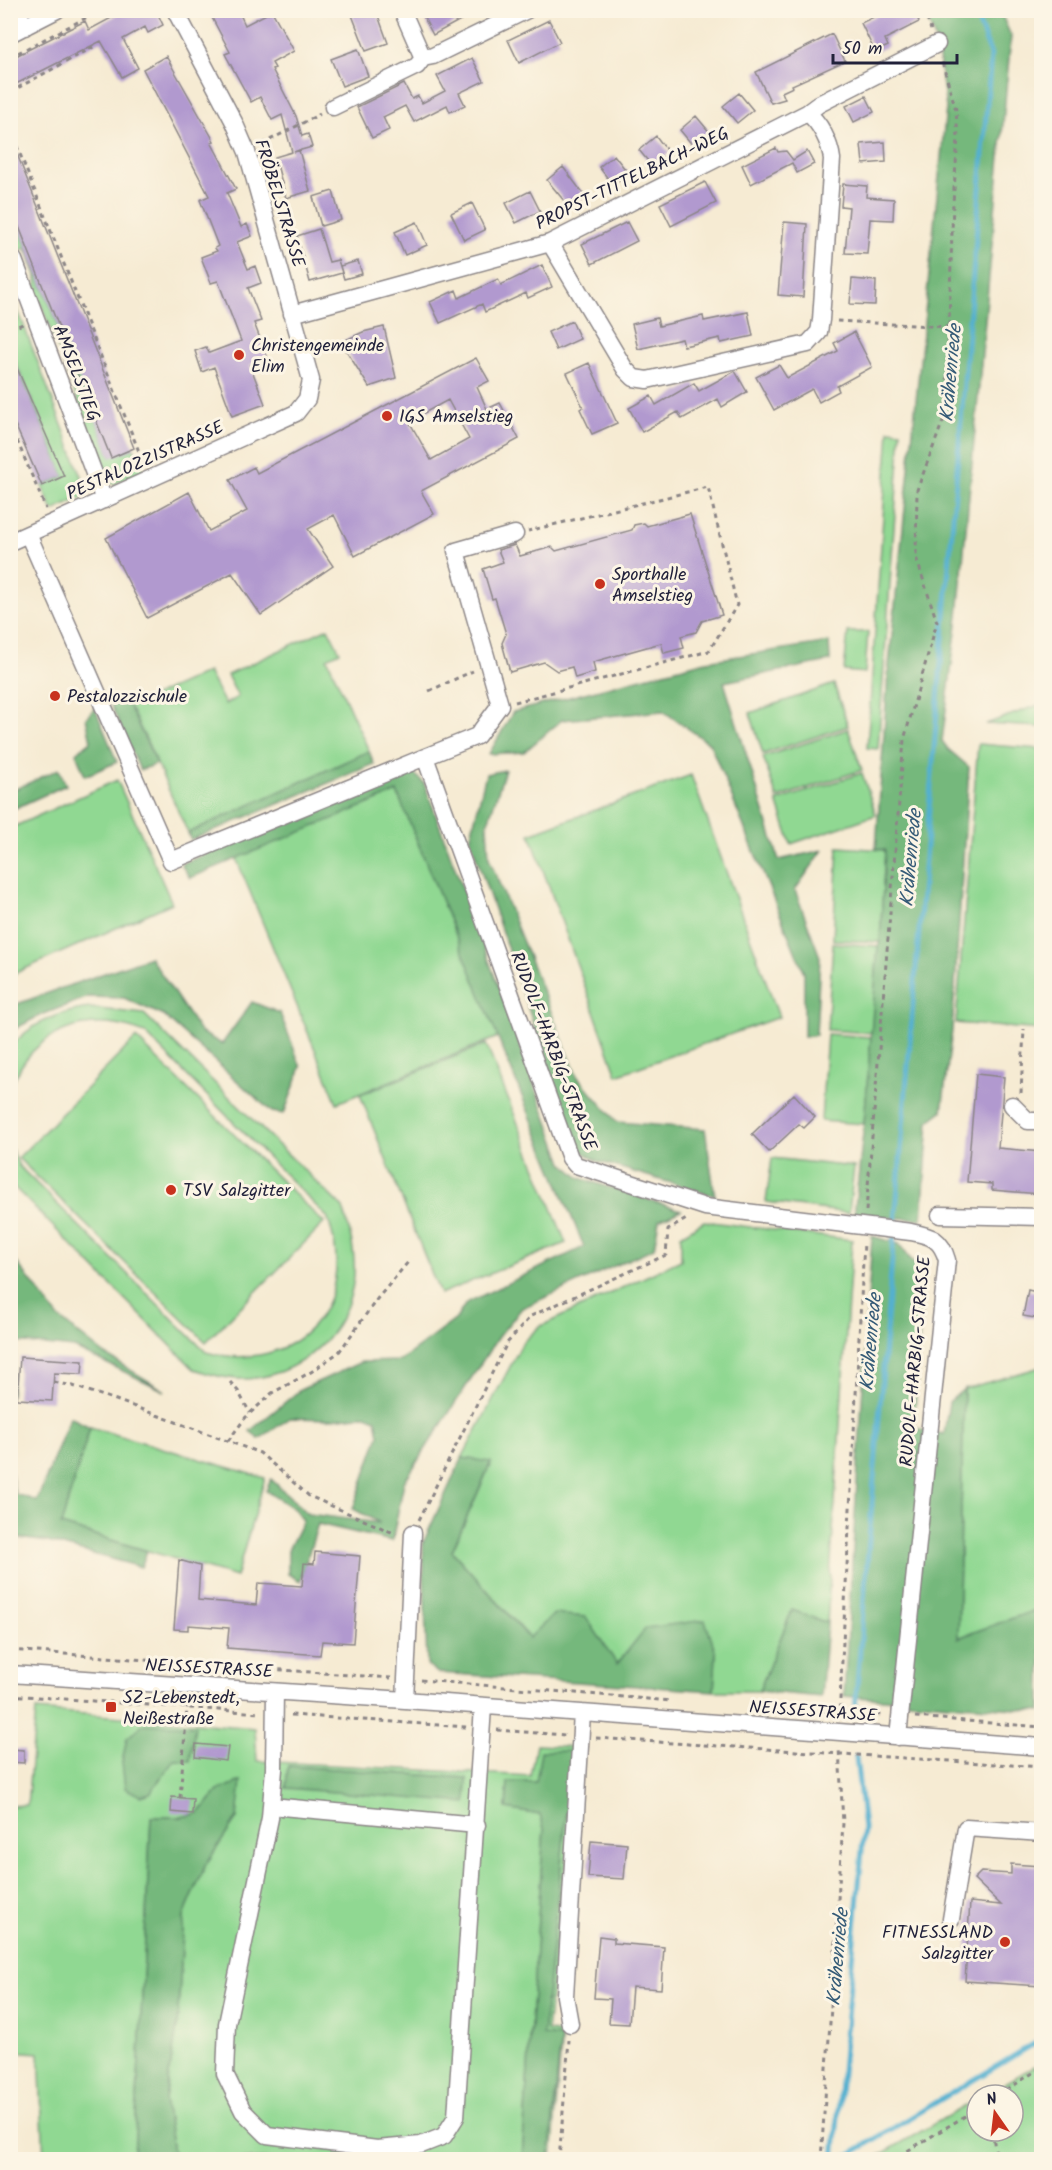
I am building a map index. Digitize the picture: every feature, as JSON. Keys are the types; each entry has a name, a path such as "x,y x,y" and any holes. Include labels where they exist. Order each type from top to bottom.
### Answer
{"street":[{"path":"16,10 18,31 57,10"},
{"name":"FRÖBELSTRASSE","path":"176,10 247,152 311,380 307,399 296,413"},
{"path":"402,10 423,58"},
{"path":"333,107 417,66 423,58 433,56 526,10"},
{"name":"PROPST-TITTELBACH-WEG","path":"292,314 550,243 807,113 819,104 937,44"},
{"path":"550,243 625,369 634,378 647,380 808,344 819,332 821,320 832,159 831,149 814,118 807,113"},
{"name":"AMSELSTIEG","path":"14,260 104,500"},
{"name":"PESTALOZZISTRASSE","path":"10,542 296,413"},
{"path":"28,534 171,861 477,736 500,705 456,551 515,534"},
{"name":"RUDOLF-HARBIG-STRASSE","path":"425,757 570,1158 576,1165 705,1207 924,1234 937,1240 944,1248 947,1260 898,1737"},
{"path":"1016,1109 1028,1121 1041,1121"},
{"path":"940,1215 1041,1216"},
{"path":"405,1700 412,1537"},
{"name":"NEISSESTRASSE","path":"10,1674 405,1700 1041,1747"},
{"path":"275,1692 270,1818 226,2024 225,2074 243,2111 267,2135 377,2149 421,2145 444,2136 456,2117 483,1707"},
{"path":"570,2024 565,1996 582,1713"},
{"path":"271,1806 477,1825"},
{"path":"951,1919 966,1828 1041,1833"}],"path":[{"path":"10,57 101,10"},
{"path":"821,2160 843,1823 839,1713 904,740 937,622 916,557 917,490 946,413 957,119 937,44 924,10"},
{"path":"10,92 97,45"},
{"path":"247,152 333,107"},
{"path":"10,129 147,470"},
{"path":"10,147 17,145"},
{"path":"821,320 949,327"},
{"path":"10,329 23,324"},
{"path":"10,424 48,513"},
{"path":"500,705 709,651 737,605 708,487 515,534"},
{"path":"429,691 489,664"},
{"path":"1016,1109 1024,1029"},
{"path":"54,1382 116,1400 260,1453 309,1496 412,1537 507,1343 531,1316 666,1255 668,1230 705,1207"},
{"path":"228,1441 250,1413 272,1393 311,1372 339,1352 377,1299 409,1261"},
{"path":"230,1382 238,1391 250,1413"},
{"path":"10,1650 407,1679 680,1702"},
{"path":"10,1695 581,1737 1041,1767"},
{"path":"180,1798 186,1707"},
{"path":"784,1710 1041,1726"},
{"path":"559,2160 570,2024"},
{"path":"1017,2083 1041,2067"},
{"path":"892,2160 965,2116"},
{"path":"994,2143 998,2160"}],"green space":[{"path":"924,11 1000,11 1011,36 958,616 942,741 969,767 952,1030 942,1111 929,1121 922,1219 854,1216 880,942 885,850 876,849 888,674 946,108 937,44"},
{"path":"10,205 111,457 134,448 144,471 114,484 108,481 37,293 36,275 26,248 11,253"},
{"path":"10,296 14,300 87,490 85,496 53,511 42,486 64,476 11,351"},
{"path":"889,430 901,431 878,749 867,748"},
{"path":"328,628 340,652 327,658 369,751 188,833 125,698 141,702 208,672 225,704 238,697 227,675"},
{"path":"848,632 868,632 865,673 844,671"},
{"path":"829,642 830,661 724,682 779,860 823,850 795,890 820,957 816,1035 804,1037 804,973 710,744 663,711 562,720 524,752 489,754 513,712 706,661"},
{"path":"834,684 848,726 763,754 750,713"},
{"path":"125,698 157,764 140,770 111,705"},
{"path":"1041,704 1041,727 986,724"},
{"path":"95,708 117,762 85,776 76,753 91,741 86,718"},
{"path":"848,729 862,770 777,798 763,757"},
{"path":"978,744 1041,749 1041,1030 956,1023"},
{"path":"369,751 374,764 191,840 188,833"},
{"path":"59,769 66,785 11,810 11,791"},
{"path":"409,769 424,783 563,1163 580,1178 681,1210 659,1220 654,1248 522,1308 498,1337 404,1482 392,1541 318,1524 300,1581 288,1574 288,1550 303,1520 294,1509 266,1491 271,1479 308,1514 380,1523 353,1509 379,1435 376,1419 366,1415 331,1419 290,1418 259,1439 250,1431 300,1390 361,1362 400,1361 456,1319 466,1303 584,1247 397,792 190,878 181,864"},
{"path":"505,770 487,825 489,858 577,1076 617,1122 705,1129 715,1196 597,1161 576,1148 470,839 486,774"},
{"path":"862,773 876,815 791,844 777,801"},
{"path":"691,775 779,1017 617,1075 530,834"},
{"path":"117,780 172,903 11,975 11,828"},
{"path":"397,792 498,1037 337,1103 236,858"},
{"path":"838,847 885,850 880,942 833,940"},
{"path":"833,943 878,946 872,1033 827,1030"},
{"path":"150,957 200,1032 222,1044 252,1002 280,1013 301,1067 284,1114 272,1112 164,1016 124,998 88,997 39,1016 11,1031 11,1006"},
{"path":"90,1008 144,1014 343,1208 354,1259 350,1297 342,1317 331,1334 316,1350 300,1362 260,1377 239,1379 216,1376 194,1369 11,1184 11,1148 19,1166 206,1352 238,1357 267,1353 292,1343 313,1326 327,1304 335,1278 335,1249 327,1217 145,1033 104,1024 84,1025 65,1030 48,1039 33,1051 21,1067 11,1087 11,1047 19,1038 46,1020 67,1012"},
{"path":"827,1034 871,1037 864,1124 821,1121"},
{"name":"TSV Salzgitter","path":"136,1038 324,1223 206,1342 18,1158"},
{"path":"486,1044 566,1243 440,1294 360,1095"},
{"path":"772,1158 854,1167 849,1213 766,1202"},
{"path":"704,1221 852,1240 827,1623 792,1610 759,1691 714,1691 716,1653 617,1664 554,1614 530,1638 452,1551 491,1463 462,1458 523,1342 539,1327 681,1260 681,1235"},
{"path":"872,1236 899,1244 923,1276 914,1428 944,1434 949,1402 964,1389 958,1638 1041,1608 1041,1711 844,1696"},
{"path":"11,1255 59,1318 104,1354 165,1391 74,1348 16,1342 11,1396"},
{"path":"1041,1367 1041,1608 958,1638 964,1389"},
{"path":"70,1417 90,1427 61,1525 147,1551 141,1567 48,1542 11,1537 11,1472 15,1494 37,1501"},
{"path":"90,1427 265,1478 236,1577 61,1525"},
{"path":"462,1458 491,1462 452,1551 529,1638 554,1614 586,1617 617,1664 646,1628 705,1620 716,1653 714,1691 438,1673 427,1665 423,1543"},
{"path":"792,1610 827,1623 821,1697 759,1691"},
{"path":"36,1710 255,1728 257,1761 530,1776 536,1745 577,1747 575,1787 547,2031 562,2033 552,2159 549,2159 561,2038 543,2036 573,1751 536,1782 508,1782 506,1809 540,1815 544,1828 522,2159 174,2159 165,2100 177,2027 184,1916 206,1864 237,1818 219,1790 199,1813 182,1817 151,1817 134,2159 44,2159 39,2053 11,2051 10,1806 27,1805","holes":["288,1766 466,1778 466,1802 286,1787"]},
{"path":"144,1724 195,1726 190,1761 174,1760 150,1793 140,1796 125,1788 122,1762 127,1738"},
{"path":"541,1751 573,1751 543,2035 561,2037 549,2159 522,2159 544,1828 540,1815 506,1809 508,1782 536,1782"},
{"path":"288,1766 467,1778 466,1803 286,1788"},
{"path":"241,1781 237,1818 206,1864 184,1916 177,2027 165,2100 174,2159 134,2159 151,1817 182,1817 199,1813 219,1790"},
{"path":"1041,2062 1041,2159 873,2159 965,2106 965,2143 1025,2143 1025,2083 1005,2083"}],"building":[{"path":"126,10 156,10 163,25 148,33 145,27 123,39 138,68 122,77 101,41 10,87 10,59 85,21 89,30"},
{"path":"208,10 238,10 245,25 272,11 294,51 272,63 275,68 272,69 296,116 302,136 308,134 312,147 299,151 310,191 286,198 275,157 292,152 282,115 272,120 260,97 251,102 225,54 230,52"},
{"path":"350,10 376,10 388,43 366,51"},
{"path":"420,10 479,10 433,35"},
{"path":"888,10 914,10 919,22 885,39 888,46 875,52 861,23"},
{"path":"549,20 560,42 519,63 508,40"},
{"path":"832,34 845,61 792,85 793,87 782,92 785,99 771,103 756,72"},
{"path":"358,49 368,76 342,86 331,59"},
{"path":"166,56 214,141 211,142 236,189 227,193 241,227 247,224 252,236 237,242 248,269 255,266 261,283 248,288 261,321 254,323 268,359 250,365 265,404 232,416 214,367 202,372 195,351 206,347 209,353 241,341 218,281 211,283 201,257 217,251 215,248 218,246 200,200 209,196 143,69"},
{"path":"472,58 484,81 459,93 465,105 450,112 447,105 414,122 405,106 383,117 389,130 372,138 357,107 404,84 412,99 418,96 422,103 445,91 437,76"},
{"path":"739,93 753,110 737,123 723,106"},
{"path":"866,96 874,112 854,122 846,106"},
{"path":"696,116 711,134 694,147 680,130"},
{"path":"656,136 669,153 652,166 639,150"},
{"path":"11,139 134,448 111,458 10,204"},
{"path":"885,142 886,162 863,164 861,144"},
{"path":"776,148 778,152 786,151 793,160 807,151 814,164 797,173 792,163 751,184 742,165"},
{"path":"614,155 628,173 613,185 599,167"},
{"path":"563,167 585,196 570,208 547,180"},
{"path":"705,182 716,203 671,226 660,204"},
{"path":"843,184 867,186 866,197 894,199 893,220 870,219 867,254 845,253 849,207 841,206"},
{"path":"333,191 341,220 321,226 313,197"},
{"path":"530,191 540,211 516,223 506,203"},
{"path":"472,203 485,230 464,240 451,213"},
{"path":"417,222 427,245 405,255 395,232"},
{"path":"627,222 637,241 592,264 582,244"},
{"path":"784,222 807,224 803,297 778,295"},
{"path":"319,229 329,262 338,260 342,273 310,282 297,236"},
{"path":"358,261 362,274 344,279 340,266"},
{"path":"542,265 552,287 528,298 526,293 485,312 482,304 440,323 430,302 456,290 459,298 498,279 501,285"},
{"path":"852,279 876,281 875,305 850,304"},
{"path":"748,312 753,336 721,343 720,338 684,346 682,339 638,349 632,324 657,318 659,326 703,316 704,321"},
{"path":"572,321 580,339 556,350 548,332"},
{"path":"384,327 396,378 369,387 341,342 363,332"},
{"path":"854,332 872,367 837,386 839,391 819,402 812,389 774,410 756,377 779,365 787,378 838,351 834,343"},
{"path":"10,352 64,476 42,486 10,413"},
{"path":"476,358 489,381 477,387 487,409 500,403 519,439 421,491 434,514 355,556 334,515 308,529 333,566 261,615 232,573 147,618 106,538 189,492 209,531 247,511 230,480 254,467 257,473","holes":["448,400 469,439 431,460 409,421"]},
{"path":"589,363 617,423 592,434 580,409 583,407 567,373"},
{"path":"735,371 747,392 722,407 718,399 682,419 678,412 642,432 629,408 651,396 656,405 694,383 699,391"},
{"name":"Sporthalle Amselstieg","path":"690,514 722,615 702,621 696,632 681,636 684,648 664,653 661,643 593,662 595,672 575,678 572,667 557,671 544,662 510,672 502,643 506,634 483,569 503,562 498,550 515,545 520,556 552,547 556,551 632,530 634,525 644,523 647,526"},
{"path":"976,1074 1004,1077 998,1148 1041,1152 1041,1194 992,1190 992,1184 967,1182"},
{"path":"794,1094 815,1117 804,1128 799,1124 769,1152 752,1134"},
{"path":"1028,1290 1041,1293 1041,1319 1023,1316"},
{"path":"20,1357 83,1361 82,1374 54,1373 52,1401 17,1399"},
{"path":"315,1552 360,1556 353,1643 322,1641 320,1655 227,1648 229,1628 188,1625 188,1630 174,1629 179,1560 200,1566 198,1600 256,1605 258,1583 302,1586 304,1563 314,1564"},
{"path":"196,1744 228,1747 226,1761 195,1757"},
{"path":"10,1749 24,1750 24,1763 10,1762"},
{"path":"172,1797 193,1799 192,1814 171,1812"},
{"path":"591,1841 627,1844 624,1879 588,1877"},
{"name":"FITNESSLAND Salzgitter","path":"1011,1864 1041,1866 1041,1986 965,1981 970,1902 1001,1905 974,1879 981,1872 1011,1874"},
{"path":"599,1936 614,1938 614,1943 664,1947 661,1989 632,1987 629,2024 609,2023 611,1999 594,1998"}],"waterway":[{"name":"Krähenriede","path":"855,1710 991,55 974,10"},
{"name":"Krähenriede","path":"834,2160 864,1828 856,1757"},
{"name":"Krähenriede","path":"840,2160 1042,2039"}],"place":[{"name":"Christengemeinde Elim","path":"239,355"},
{"name":"IGS Amselstieg","path":"387,416"},
{"name":"Sporthalle Amselstieg","path":"600,584"},
{"name":"Pestalozzischule","path":"55,696"},
{"name":"TSV Salzgitter","path":"171,1190"},
{"name":"SZ-Lebenstedt, Neißestraße","path":"111,1707"},
{"name":"FITNESSLAND Salzgitter","path":"1005,1942"}]}
